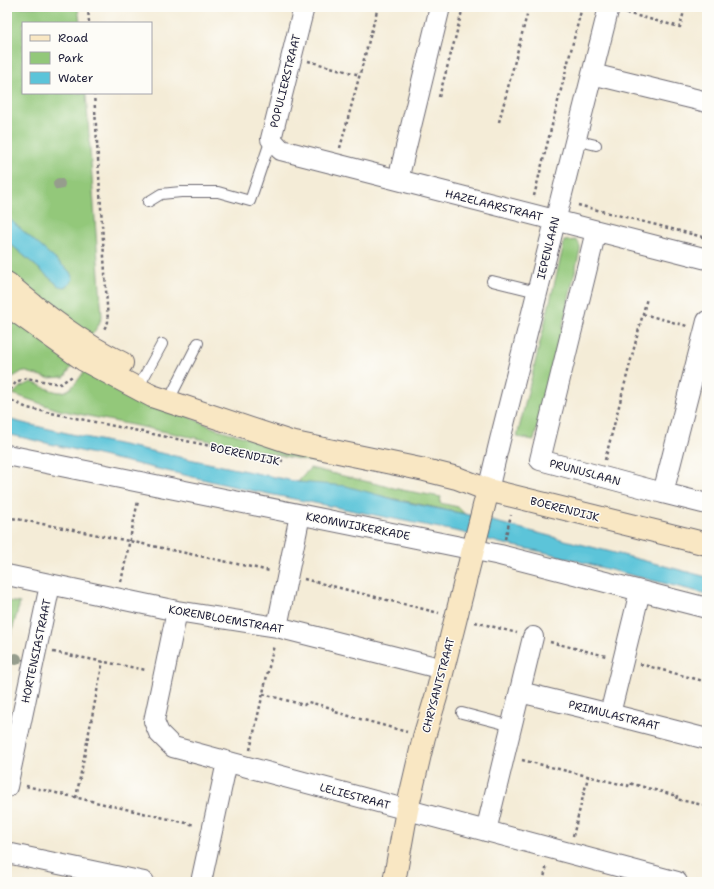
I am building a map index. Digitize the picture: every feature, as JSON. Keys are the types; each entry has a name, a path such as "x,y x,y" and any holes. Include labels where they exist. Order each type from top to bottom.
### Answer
{"main road":[{"name":"BOERENDIJK","path":"7,283 48,317 115,360 141,382"},
{"name":"BOERENDIJK","path":"7,305 84,360 141,382 238,424 290,442 425,470 457,478 488,490 707,544"},
{"name":"CHRYSANTSTRAAT","path":"394,882 407,810 424,737 443,669 464,619 474,545 488,490"}],"street":[{"name":"POPULIERSTRAAT","path":"304,7 271,139 281,150 398,180"},
{"path":"398,180 440,7"},
{"name":"IEPENLAAN","path":"488,490 592,74 616,10"},
{"path":"592,74 707,102"},
{"name":"HAZELAARSTRAAT","path":"398,180 707,259"},
{"name":"PRUNUSLAAN","path":"596,231 540,460 707,504"},
{"path":"663,493 706,326"},
{"name":"KROMWIJKERKADE","path":"7,455 300,515 474,545 500,555 707,608"},
{"path":"278,627 300,515"},
{"name":"KORENBLOEMSTRAAT","path":"7,575 177,611 278,627 443,669"},
{"name":"HORTENSIASTRAAT","path":"8,784 50,584"},
{"path":"610,714 640,591"},
{"name":"LELIESTRAAT","path":"177,611 154,721 159,733 173,747 569,854 613,874 676,882"},
{"path":"486,831 534,637"},
{"name":"PRIMULASTRAAT","path":"520,692 707,739"},
{"path":"202,882 227,762"},
{"path":"7,853 132,881"}],"lane":[{"path":"148,202 161,194 181,192 218,192 250,201 271,139"},
{"path":"575,140 596,145"},
{"path":"492,281 537,292"},
{"path":"141,382 162,344"},
{"path":"172,396 198,344"},
{"path":"462,713 512,726"}],"path":[{"path":"88,7 89,22"},
{"path":"336,164 378,7"},
{"path":"499,122 529,7"},
{"path":"530,214 582,7"},
{"path":"616,10 680,27 685,7"},
{"path":"291,56 360,75"},
{"path":"94,94 108,322 105,329"},
{"path":"560,200 707,238"},
{"path":"600,477 647,298"},
{"path":"643,314 706,326"},
{"path":"7,396 16,382 26,378 60,384 71,377 84,360"},
{"name":"BOERENDIJK","path":"7,396 27,408 288,462"},
{"path":"117,599 142,482"},
{"path":"7,517 288,575 707,682"},
{"path":"504,541 510,519"},
{"path":"249,756 278,627"},
{"path":"37,649 164,674"},
{"path":"76,798 104,661"},
{"path":"263,694 304,705 308,702 332,708 335,712 424,737"},
{"path":"504,756 628,786 629,783 677,796 676,799 707,806"},
{"path":"569,854 588,776"},
{"path":"8,784 76,798 213,830"}],"green space":[{"path":"7,7 78,7 80,22 22,22 22,94 86,94 102,317 91,336 40,302 7,270 7,241 59,286 7,217"},
{"path":"577,240 580,250 551,376 534,440 517,437 564,241"},
{"path":"7,310 76,359 65,377 48,378 23,371 13,377 7,385"},
{"path":"88,366 142,395 214,428 339,465 313,462 59,410 13,394 20,387 32,382 55,391 66,391 77,382"},
{"path":"310,468 402,490 441,497 440,503 458,507 465,514 381,496 298,482"},
{"path":"7,601 20,603 7,648"}],"water":[{"path":"7,217 70,272 73,279 70,284 65,287 59,286 7,241"},
{"path":"7,419 298,482 346,486 400,501 465,514 707,577 707,594 460,532 249,490 7,434"}]}
